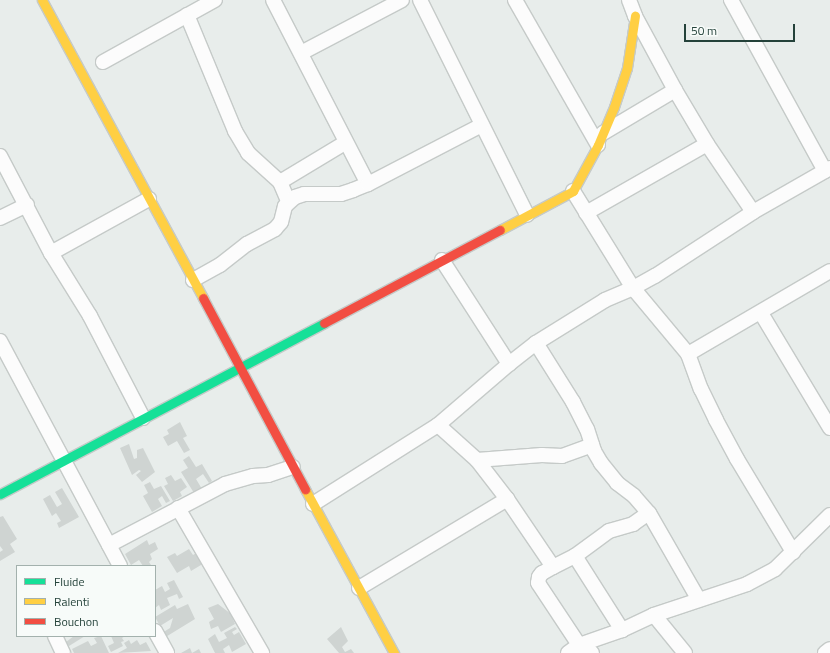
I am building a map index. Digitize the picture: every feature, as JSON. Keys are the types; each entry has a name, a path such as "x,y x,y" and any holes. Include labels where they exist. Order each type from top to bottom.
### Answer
{"street":[{"path":"42,0 240,367 391,652"},
{"path":"103,62 215,0"},
{"path":"273,0 345,143 368,184"},
{"path":"301,53 402,0"},
{"path":"420,0 527,215"},
{"path":"515,0 600,139"},
{"path":"629,0 635,16 675,90 707,144 753,212"},
{"path":"313,504 438,425 509,364 536,344 605,300 633,288 753,212 827,170 731,0"},
{"path":"187,15 235,131 248,153 280,182 288,201"},
{"path":"0,494 573,191 600,139 614,107 627,68 635,16"},
{"path":"600,139 675,90"},
{"path":"193,280 214,269 247,244 275,229 281,222 283,210 288,201 304,194 341,194 368,184 482,125"},
{"path":"280,182 345,143"},
{"path":"586,213 707,144"},
{"path":"0,156 51,253 90,316 143,418"},
{"path":"573,191 633,288 688,354 701,389 716,420 737,459 793,552"},
{"path":"51,253 149,199"},
{"path":"0,218 27,205"},
{"path":"442,260 509,364"},
{"path":"688,354 761,313 830,271"},
{"path":"761,313 830,428"},
{"path":"0,341 119,565"},
{"path":"536,344 573,402 587,429 592,445 610,475 634,496 649,513 698,600"},
{"path":"438,425 477,460 507,499 553,567"},
{"path":"477,460 542,455 562,456 592,445"},
{"path":"109,545 225,484 253,476 268,475 293,467"},
{"path":"358,588 507,499"},
{"path":"178,508 262,653"},
{"path":"573,649 538,584 538,577 542,573 575,556 609,531 633,524 649,513"},
{"path":"573,649 622,630 654,615 724,593 747,584 775,569 830,515"},
{"path":"575,556 622,630"},
{"path":"654,615 685,653"},
{"path":"156,633 167,653"},
{"path":"55,637 63,653"},
{"path":"573,649 586,648 592,653"},
{"path":"825,653 830,650"}],"building":[{"path":"180,422 187,436 183,438 190,450 184,453 177,441 168,446 163,437 169,434 167,430"},
{"path":"129,444 134,459 137,458 137,450 143,448 155,472 142,482 136,475 141,471 139,470 132,475 120,448"},
{"path":"189,456 196,467 202,464 212,481 209,483 203,474 196,479 202,489 194,493 181,472 188,468 183,460"},
{"path":"171,475 175,481 181,478 187,487 180,492 182,496 173,501 164,486 168,484 165,478"},
{"path":"150,482 154,489 161,486 170,501 166,503 162,496 158,499 162,506 152,512 143,496 148,493 144,485"},
{"path":"62,488 79,517 59,528 57,523 61,521 56,513 52,516 43,499 50,495 57,507 62,504 55,492"},
{"path":"3,516 17,539 10,544 15,552 0,561 0,552 3,550 0,546 0,517"},
{"path":"147,540 149,545 155,542 158,549 150,554 152,559 149,562 151,565 142,565 139,560 131,565 125,554"},
{"path":"189,549 193,555 200,551 206,562 191,571 189,566 177,573 167,557 175,553 177,556"},
{"path":"174,580 183,597 179,599 177,594 167,598 170,605 161,610 159,605 156,607 156,589 162,586 165,592 170,589 167,583"},
{"path":"188,604 195,619 164,638 162,633 170,628 173,618 160,626 156,616 175,605 177,609"},
{"path":"218,604 231,614 235,624 221,632 218,626 211,629 209,622 214,619 208,608"},
{"path":"235,627 237,629 232,632 234,635 239,632 246,644 232,652 229,645 223,649 225,653 215,653 208,639 215,634 219,642 227,638 224,633"},
{"path":"341,627 348,641 342,647 345,652 351,649 354,653 339,653 327,639"},
{"path":"73,637 83,637 69,646 66,642"},
{"path":"101,637 109,653 74,653 72,649 88,641 91,646 97,643 94,638"},
{"path":"111,637 124,637 122,638 124,641 121,642 123,646 111,652 108,646 114,643"},
{"path":"129,640 131,644 137,640 140,645 146,642 151,651 118,653 127,648 124,643"},
{"path":"190,648 192,653 181,653"},
{"path":"199,649 201,653 192,653"}],"traffic: fast":[{"path":"0,494 324,323"}],"traffic: slow":[{"path":"42,0 203,298"},
{"path":"500,230 573,191 598,145 614,107 627,68 635,16"},
{"path":"305,489 394,653"}],"traffic: jam":[{"path":"324,323 500,230"},
{"path":"203,298 305,489"}]}
